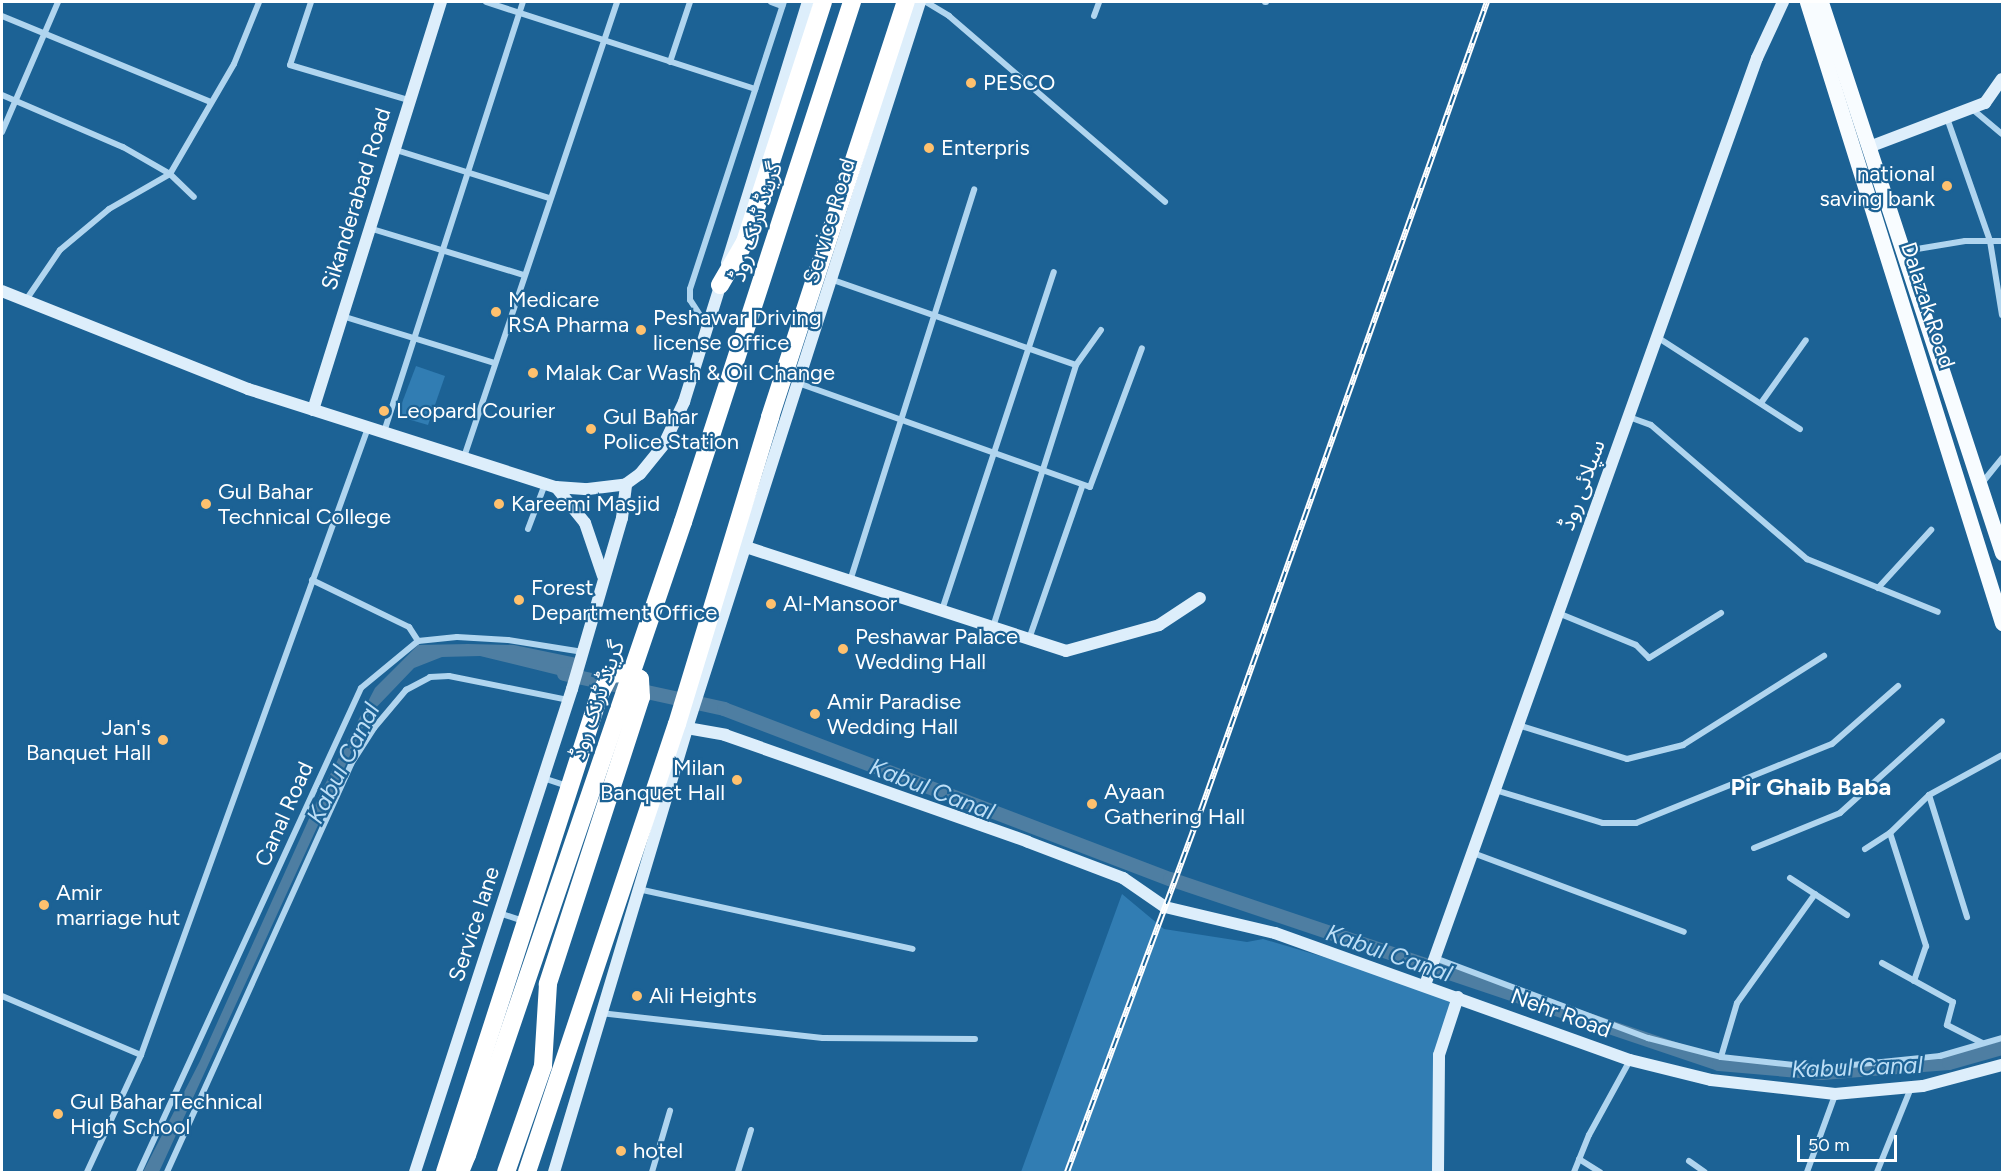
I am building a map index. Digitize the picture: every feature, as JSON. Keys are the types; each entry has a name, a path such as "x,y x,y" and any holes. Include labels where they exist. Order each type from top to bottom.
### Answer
{"highway":[{"path":"720,285 745,242 823,2"},
{"name":"گرینڈ ٹرنک روڈ","path":"460,1173 687,511 852,2"},
{"path":"526,1173 685,723 692,689 906,2"},
{"path":"445,1173 605,680 616,671 636,675 641,685 640,697 548,984 543,1065 506,1173"}],"main road":[{"name":"Dalazak Road","path":"1807,2 1826,40 1849,112 1879,227 2002,623"},
{"name":"Dalazak Road","path":"1821,2 1826,40"},
{"name":"Dalazak Road","path":"1849,112 1869,147 2002,553"},
{"path":"1879,227 1894,220"},
{"path":"1960,486 1980,482"}],"street":[{"path":"2,132 58,2"},
{"path":"25,302 60,250 109,209 170,174 234,64 259,2"},
{"path":"311,2 290,65 408,100"},
{"name":"Sikanderabad Road","path":"313,410 369,228 396,150 408,100 441,2"},
{"path":"486,2 755,89"},
{"path":"384,432 523,2"},
{"path":"464,457 549,198 617,2"},
{"path":"670,62 690,2"},
{"path":"707,326 690,300 690,290 783,4 771,2"},
{"path":"2,291 226,381 550,485 605,489 626,484 652,460 675,425 808,2"},
{"name":"Service Road","path":"692,689 746,547 920,2"},
{"path":"926,2 949,16 1165,202"},
{"path":"1094,16 1099,2"},
{"name":"سپلائی روڈ","path":"1425,984 1757,58 1783,2"},
{"path":"2,16 211,102"},
{"path":"1869,147 1985,103 2002,79"},
{"path":"2,95 123,147 170,174 194,197"},
{"path":"1971,108 2002,134"},
{"path":"1947,117 1990,241 2002,315"},
{"path":"396,150 549,198"},
{"path":"850,580 932,315 974,189"},
{"path":"369,228 524,275"},
{"path":"1904,251 2002,241"},
{"path":"942,610 1054,272"},
{"path":"833,280 1076,365"},
{"path":"342,316 495,363"},
{"path":"993,627 1076,365 1101,330"},
{"path":"1657,337 1800,429"},
{"path":"1761,403 1806,340"},
{"path":"798,383 1090,488 1142,348"},
{"path":"1629,417 1652,426 1807,559 1938,612"},
{"path":"87,1173 141,1055 368,428"},
{"path":"1980,482 2002,458"},
{"name":"Service lane","path":"415,1173 582,656 603,576 622,518 626,484"},
{"path":"528,529 550,485"},
{"path":"550,485 585,523 603,576"},
{"path":"1029,639 1082,487"},
{"path":"1878,588 1931,530"},
{"path":"746,547 1066,651 1159,625 1200,598"},
{"path":"312,580 409,627 418,641 457,637 508,640 582,656"},
{"path":"1558,613 1636,645 1649,658 1721,613"},
{"name":"Canal Road","path":"139,1173 361,688 418,641"},
{"path":"1518,725 1627,759 1683,745 1824,656"},
{"path":"167,1173 351,764 374,728 406,690 430,677 449,675 570,694"},
{"path":"1495,790 1603,823 1636,823 1832,744 1898,686"},
{"path":"1754,848 1840,813 1942,721"},
{"path":"533,1155 555,1168 685,723"},
{"name":"Nehr Road","path":"685,723 725,735 1123,879 1166,907 1275,933 1425,984 1630,1060 1720,1082 1835,1094 1911,1088 2002,1065"},
{"path":"1865,849 1890,833 1929,795 2002,755"},
{"path":"543,778 570,787"},
{"path":"1929,795 1967,917"},
{"path":"1890,833 1926,946 1914,981"},
{"path":"1473,853 1684,932"},
{"path":"1790,878 1847,915"},
{"path":"638,888 913,950"},
{"path":"1720,1057 1737,1004 1815,894"},
{"path":"500,913 526,922"},
{"path":"1435,958 1648,1038 1720,1057 1823,1068 1940,1056 2002,1038"},
{"path":"1882,963 1953,1002 1947,1025 1983,1044"},
{"path":"2,996 141,1055"},
{"path":"1438,1173 1439,1055 1458,997"},
{"path":"600,1013 823,1038 975,1038"},
{"path":"1574,1173 1630,1060"},
{"path":"1886,1173 1878,1171 1911,1088"},
{"path":"1807,1173 1835,1094"},
{"path":"652,1173 670,1111"},
{"path":"738,1173 751,1130"},
{"path":"1580,1159 1600,1173"},
{"path":"1689,1161 1705,1173"}],"shaded area":[{"path":"416,366 445,376 428,425 397,416"},
{"path":"1122,894 1164,929 1247,942 1263,939 1458,997 1439,1055 1438,1172 1021,1172"}],"water":[{"path":"418,645 514,645 577,658 570,678 480,656 442,657 414,668 368,716 159,1172 143,1172 200,1061 321,792 375,688"}],"waterway":[{"name":"Kabul Canal","path":"564,674 724,709 1170,879 1719,1064 1822,1073 1949,1063 2002,1048"}],"railway":[{"path":"1067,1172 1201,810 1487,2"}],"place":[{"name":"PESCO","path":"971,83"},
{"name":"Enterpris","path":"929,148"},
{"name":"national saving bank","path":"1947,186"},
{"name":"Medicare RSA Pharma","path":"496,312"},
{"name":"Peshawar Driving license Office","path":"641,330"},
{"name":"Malak Car Wash & Oil Change","path":"533,373"},
{"name":"Leopard Courier","path":"384,411"},
{"name":"Gul Bahar Police Station","path":"591,429"},
{"name":"Gul Bahar Technical College","path":"206,504"},
{"name":"Kareemi Masjid","path":"499,504"},
{"name":"Forest Department Office","path":"519,600"},
{"name":"Al-Mansoor","path":"771,604"},
{"name":"Peshawar Palace Wedding Hall","path":"843,649"},
{"name":"Amir Paradise Wedding Hall","path":"815,714"},
{"name":"Jan's Banquet Hall","path":"163,740"},
{"name":"Milan Banquet Hall","path":"737,780"},
{"name":"Ayaan Gathering Hall","path":"1092,804"},
{"name":"Amir marriage hut","path":"44,905"},
{"name":"Ali Heights","path":"637,996"},
{"name":"Gul Bahar Technical High School","path":"58,1114"},
{"name":"hotel","path":"621,1151"}],"district":[{"name":"Pir Ghaib Baba","path":"1811,787"}]}
